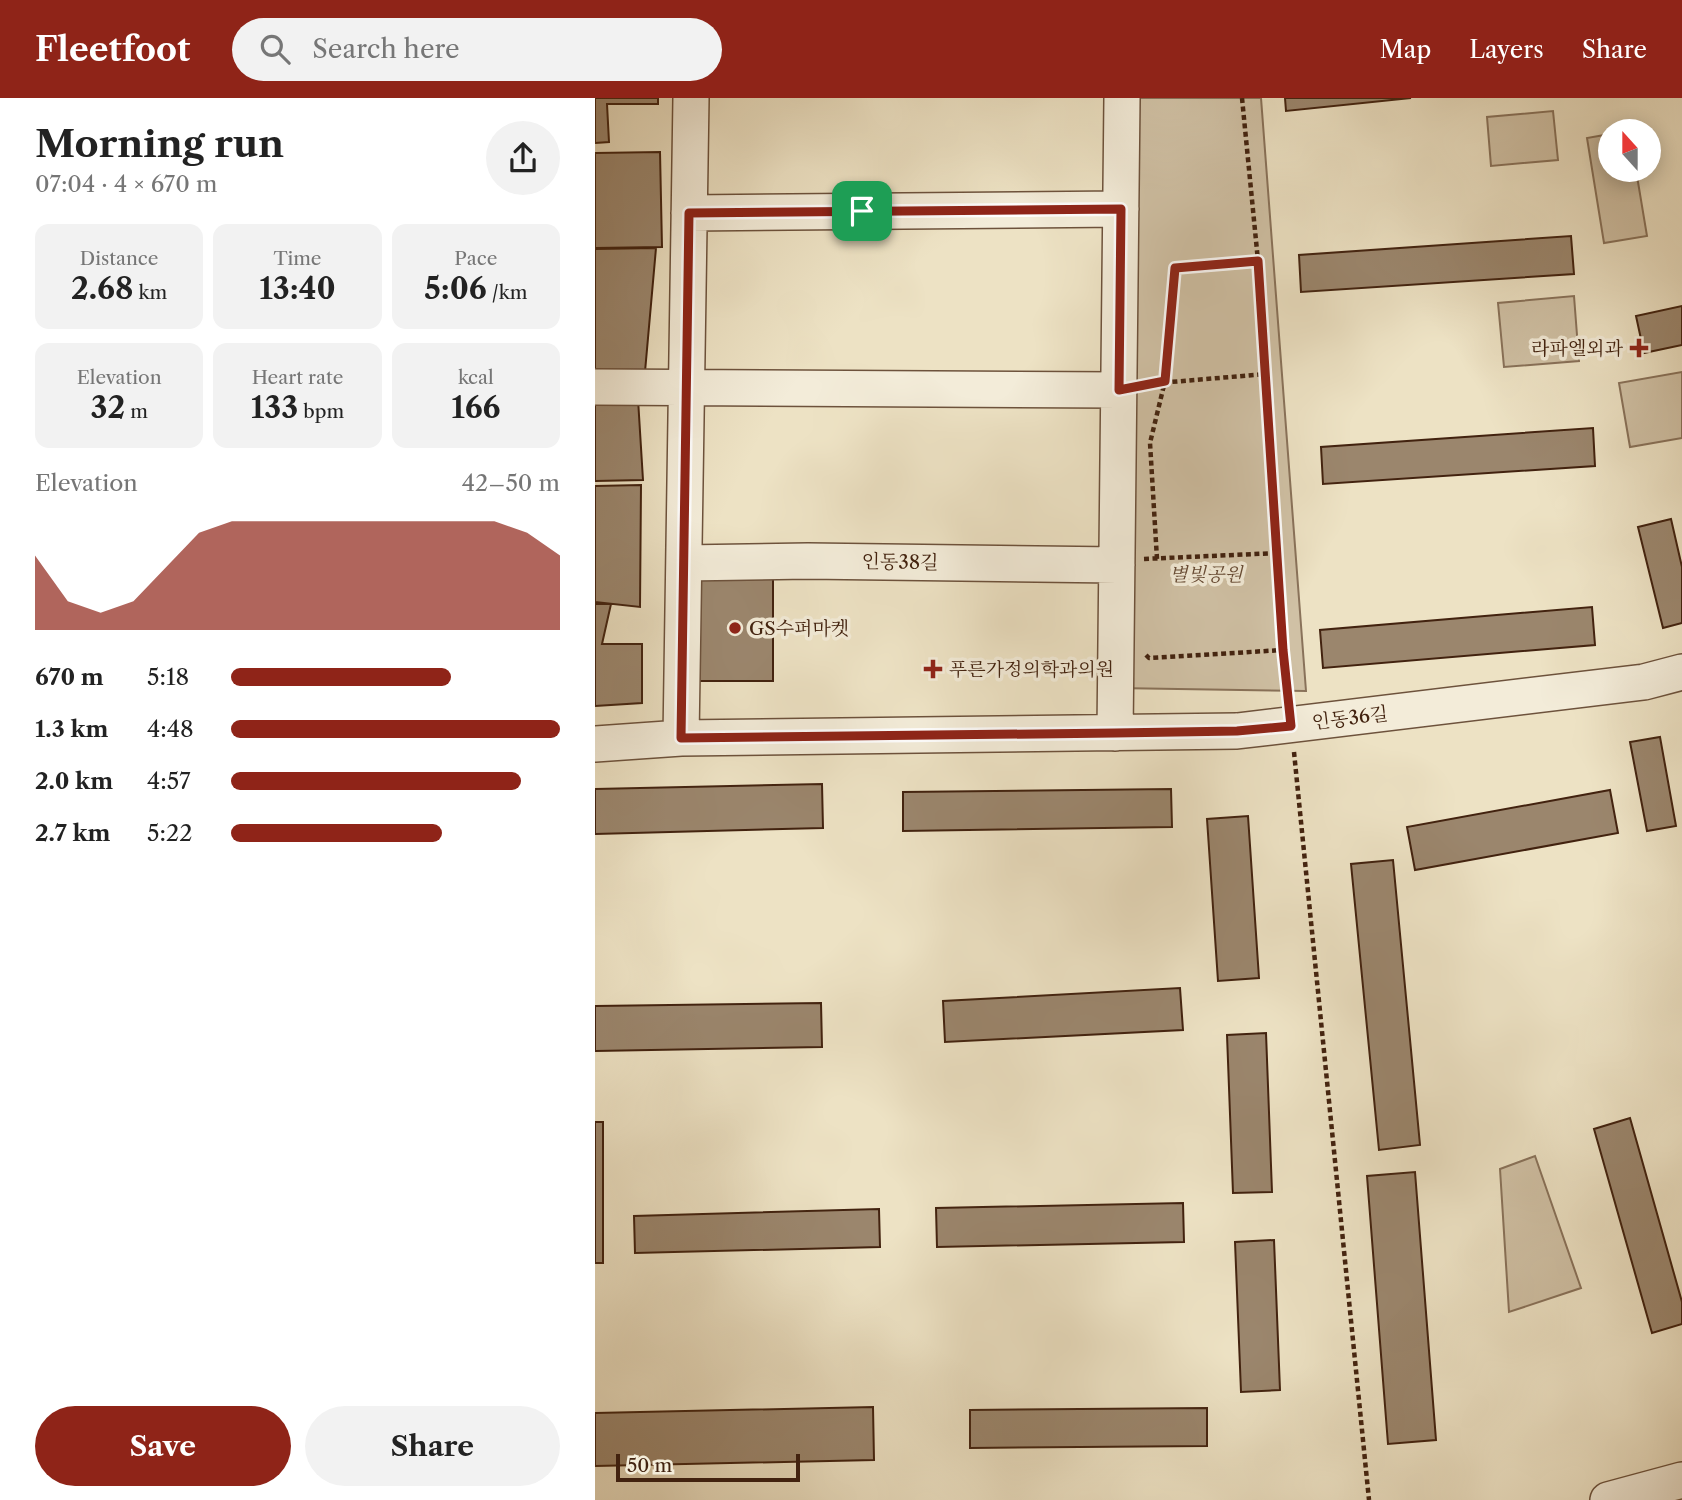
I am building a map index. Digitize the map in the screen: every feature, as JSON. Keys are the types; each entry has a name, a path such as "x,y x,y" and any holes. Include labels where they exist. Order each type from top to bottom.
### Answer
{"street":[{"path":"681,738 691,98"},
{"path":"1115,733 1124,562 1119,390 1122,98"},
{"path":"689,213 1121,209"},
{"path":"595,387 1119,390"},
{"name":"인동38길","path":"684,563 1124,562"},
{"name":"인동36길","path":"595,744 681,738 1237,731 1644,682 1682,672"},
{"path":"1608,1500 1682,1480"}],"path":[{"path":"1242,98 1258,261 1283,650 1369,1500"},
{"path":"1157,559 1150,443 1165,381 1175,268 1258,261"},
{"path":"1119,390 1165,381 1266,374"},
{"path":"1124,562 1277,553"},
{"path":"1140,649 1149,658 1283,650"}],"green space":[{"name":"별빛공원","path":"1108,98 1261,98 1306,691 1116,688"},
{"path":"1553,111 1558,160 1491,166 1487,117"},
{"path":"1598,136 1598,182 1638,182 1647,236 1604,243 1587,138"},
{"path":"1574,296 1579,361 1504,367 1498,303"},
{"path":"1682,372 1682,438 1630,447 1619,383"},
{"path":"1535,1156 1581,1288 1509,1312 1500,1169"}],"building":[{"path":"595,98 658,98 658,104 607,104 609,142 595,143"},
{"path":"1285,98 1411,98 1286,111"},
{"path":"660,152 662,247 595,248 595,153"},
{"path":"1571,236 1574,274 1301,292 1299,255"},
{"path":"656,248 644,383 595,382 595,249"},
{"path":"1682,306 1682,345 1644,353 1636,316"},
{"path":"595,399 638,399 643,480 595,481"},
{"path":"1593,428 1595,466 1323,484 1321,447"},
{"path":"641,485 640,607 595,602 595,486"},
{"path":"1671,519 1682,567 1682,623 1663,628 1638,527"},
{"name":"GS수퍼마켓","path":"697,576 773,576 773,681 696,681"},
{"path":"595,604 611,604 602,644 642,644 642,703 595,706"},
{"path":"1592,607 1595,645 1323,668 1320,630"},
{"path":"1660,737 1676,826 1647,831 1630,742"},
{"path":"822,784 823,828 595,834 595,789"},
{"path":"1171,789 1172,827 903,831 903,792"},
{"path":"1610,790 1618,833 1415,870 1407,827"},
{"path":"1248,816 1259,978 1218,981 1207,819"},
{"path":"1393,860 1420,1145 1379,1150 1351,864"},
{"path":"1180,988 1183,1030 945,1042 943,1001"},
{"path":"821,1003 822,1047 595,1051 595,1006"},
{"path":"1266,1033 1272,1192 1233,1193 1227,1035"},
{"path":"1630,1118 1682,1302 1682,1324 1652,1333 1594,1129"},
{"path":"595,1122 603,1122 603,1263 595,1263"},
{"path":"1415,1172 1436,1440 1388,1444 1367,1176"},
{"path":"1183,1203 1184,1242 937,1247 936,1208"},
{"path":"879,1209 880,1247 635,1253 634,1216"},
{"path":"1274,1240 1280,1390 1241,1392 1235,1242"},
{"path":"873,1407 874,1460 595,1466 595,1413"},
{"path":"1207,1408 1207,1446 970,1448 970,1410"}],"place":[{"name":"라파엘외과","path":"1639,348"},
{"name":"GS수퍼마켓","path":"735,628"},
{"name":"푸른가정의학과의원","path":"933,669"}],"route":[{"path":"1121,209 1119,390 1165,381 1175,268 1258,261 1283,650 1291,726 1237,731 681,738 689,213 862,211 1121,209"}]}
